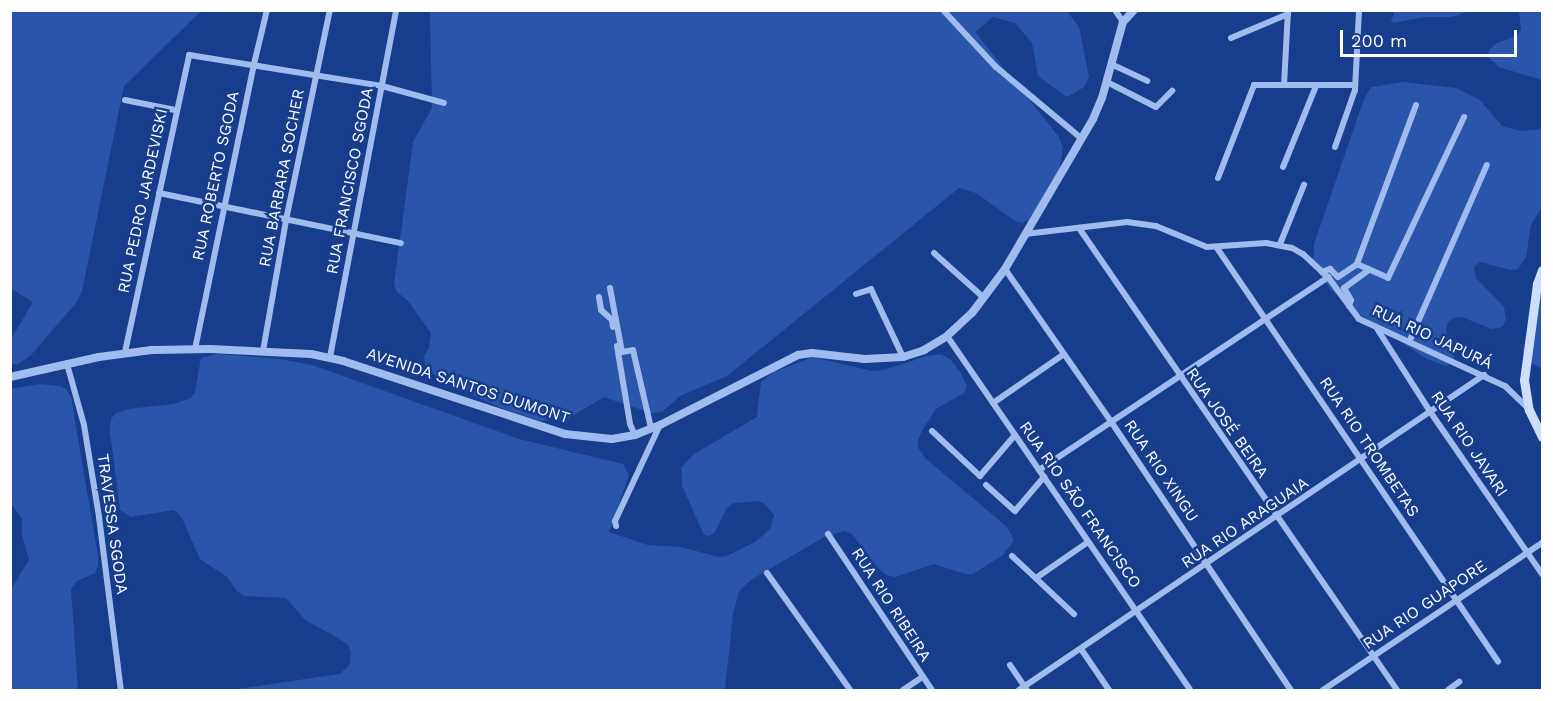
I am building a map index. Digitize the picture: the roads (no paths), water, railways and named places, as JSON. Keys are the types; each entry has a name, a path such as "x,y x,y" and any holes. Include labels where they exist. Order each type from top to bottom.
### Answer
{"main road":[{"path":"1542,270 1537,284 1524,380 1529,410 1542,437"}],"street":[{"name":"RUA ROBERTO SGODA","path":"195,349 223,208 267,10"},
{"name":"RUA BARBARA SOCHER","path":"263,351 286,220 330,10"},
{"name":"RUA FRANCISCO SGODA","path":"330,357 396,10"},
{"path":"943,10 996,67 1082,139"},
{"path":"1115,10 1123,22"},
{"name":"AVENIDA SANTOS DUMONT","path":"10,376 125,352 195,349 263,351 330,357 565,434 612,439 635,435 655,427 798,355 812,353 865,358 903,357 924,350 947,336 984,298 1005,269 1082,139 1107,82 1123,22 1134,10"},
{"path":"1335,147 1355,90 1359,10"},
{"path":"1231,38 1288,12 1284,85"},
{"name":"RUA PEDRO JARDEVISKI","path":"125,352 175,110 189,55 254,64"},
{"path":"254,64 382,86 444,103"},
{"path":"1111,64 1147,81"},
{"path":"1107,82 1156,107 1173,92"},
{"path":"1218,178 1254,85 1354,85"},
{"path":"1283,167 1316,86"},
{"path":"125,100 175,110"},
{"path":"1338,277 1357,264 1416,105"},
{"path":"1357,264 1388,278 1464,117"},
{"path":"1410,340 1487,165"},
{"path":"1280,244 1304,186"},
{"path":"159,193 401,243"},
{"name":"RUA RIO JAPURÁ","path":"1025,234 1127,222 1143,223 1207,248 1280,244 1304,254 1325,274 1359,319 1484,375 1524,401 1529,410"},
{"name":"RUA JOSÉ BEIRA","path":"1079,228 1276,518 1397,690"},
{"name":"RUA RIO TROMBETAS","path":"1217,248 1498,661"},
{"path":"934,253 984,298"},
{"name":"RUA RIO XINGU","path":"1005,269 1112,423 1291,690"},
{"path":"1039,470 1267,320 1330,269 1338,277 1351,300 1349,306"},
{"path":"1344,288 1369,270"},
{"path":"610,288 622,352 633,350 655,427 615,521 616,526"},
{"path":"856,294 871,288 903,357"},
{"path":"599,297 601,310 612,320 630,424 635,435"},
{"name":"RUA RIO JAVARI","path":"1375,327 1542,574"},
{"name":"RUA RIO SÃO FRANCISCO","path":"947,336 1190,690"},
{"path":"993,403 1064,354"},
{"name":"TRAVESSA SGODA","path":"67,364 86,436 121,690"},
{"name":"RUA RIO ARAGUAIA","path":"1024,689 1484,375"},
{"name":"RUA RIO JAPURÁ","path":"1504,386 1516,387 1524,380"},
{"path":"932,431 980,476 1015,435"},
{"path":"986,486 1015,511 1044,477"},
{"name":"RUA RIO RIBEIRA","path":"828,534 932,690"},
{"path":"1036,578 1088,542"},
{"name":"RUA RIO GUAPORE","path":"1323,690 1542,543"},
{"path":"1012,556 1074,614"},
{"path":"767,573 850,690"},
{"path":"1081,649 1109,690"},
{"path":"1010,665 1024,689"},
{"path":"903,690 922,677"},
{"path":"1448,690 1459,682"}]}
